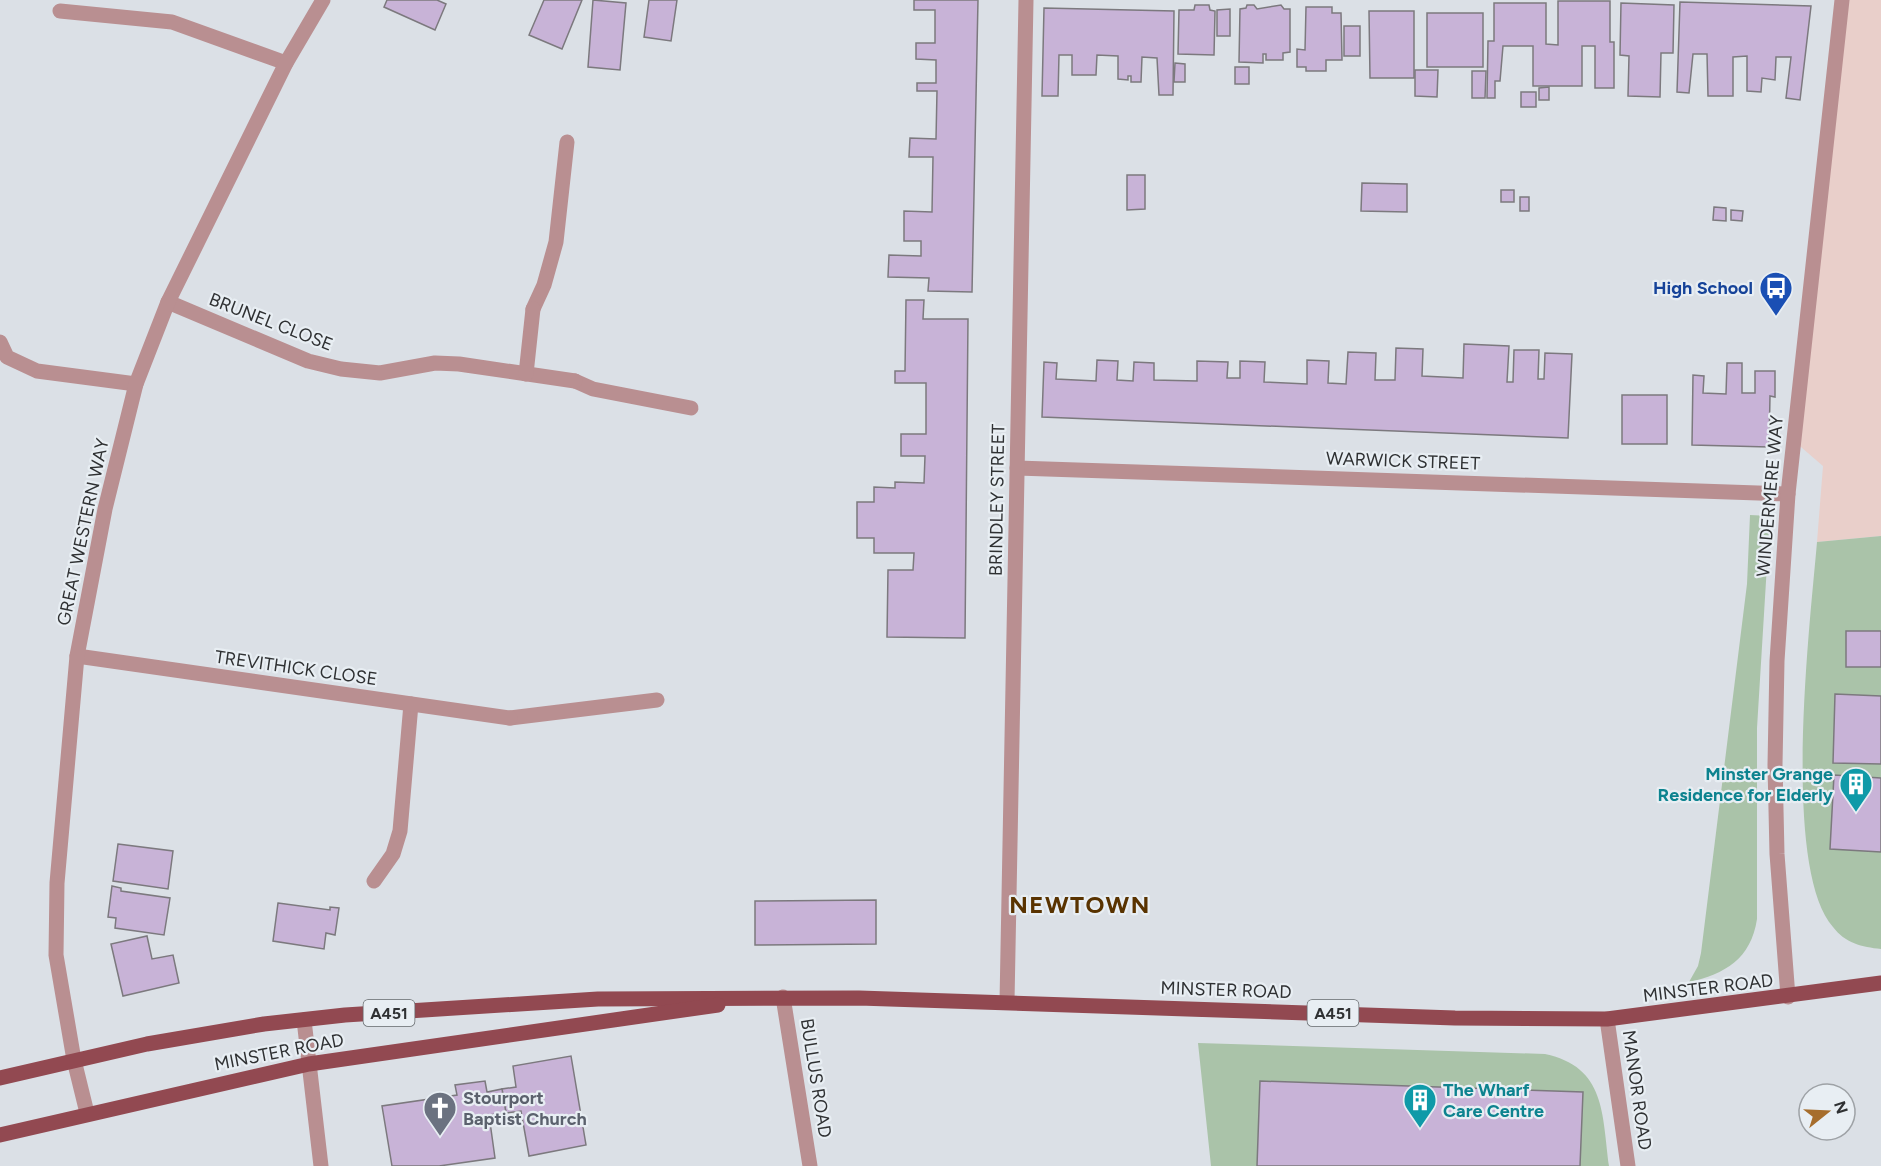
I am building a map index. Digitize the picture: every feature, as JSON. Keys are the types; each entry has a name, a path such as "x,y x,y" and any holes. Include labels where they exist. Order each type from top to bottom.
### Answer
{"main road":[{"name":"MINSTER ROAD","path":"0,1078 201,1034 304,1020 598,999 783,997 1007,1002 1455,1018 1607,1019 1881,983"},
{"name":"MINSTER ROAD","path":"0,1135 87,1113 309,1064 783,997"}],"street":[{"name":"GREAT WESTERN WAY","path":"87,1113 74,1060 56,955 57,883 77,656 105,509 136,384 168,302 286,63 323,0"},
{"name":"BRINDLEY STREET","path":"1007,1002 1026,0"},
{"name":"WINDERMERE WAY","path":"1788,997 1777,854 1775,765 1777,661 1788,494 1842,0"},
{"path":"60,11 172,22 286,63"},
{"path":"526,374 533,309 544,285 556,242 567,142"},
{"name":"BRUNEL CLOSE","path":"168,302 308,361 341,369 380,373 435,363 575,381 593,389 691,408"},
{"path":"0,342 7,357 37,371 136,384"},
{"name":"WARWICK STREET","path":"1017,468 1788,494"},
{"name":"TREVITHICK CLOSE","path":"77,656 510,718 657,700"},
{"path":"374,881 393,854 400,831 411,704"},
{"name":"BULLUS ROAD","path":"783,997 810,1166"},
{"name":"MANOR ROAD","path":"1607,1019 1628,1166"},
{"path":"304,1020 321,1166"}],"shaded area":[{"path":"1842,0 1881,0 1881,536 1817,542 1823,466 1794,441"}],"green space":[{"path":"1750,515 1770,516 1757,728 1757,919 1749,945 1734,962 1714,974 1689,982 1698,966 1701,953 1747,584"},
{"path":"1881,536 1881,949 1861,945 1843,937 1833,927 1817,897 1808,853 1803,800 1803,743 1805,684 1817,542"},
{"path":"1198,1043 1545,1054 1565,1060 1580,1070 1590,1081 1602,1111 1609,1166 1580,1166 1582,1092 1260,1081 1257,1166 1211,1166"}],"building":[{"path":"387,0 437,0 446,4 435,30 384,7"},
{"path":"544,0 582,0 562,49 529,35"},
{"path":"593,0 626,3 620,70 588,67"},
{"path":"649,0 677,0 671,41 644,37"},
{"path":"914,0 978,0 972,292 928,291 929,278 888,277 889,255 921,256 921,241 904,241 904,211 932,212 933,157 909,157 910,138 936,139 937,91 917,91 917,83 936,83 936,60 916,59 916,43 935,43 935,10 914,10"},
{"path":"1558,1 1610,1 1610,42 1614,42 1614,88 1595,88 1595,46 1582,46 1582,86 1533,86 1533,46 1503,46 1500,81 1495,81 1495,98 1487,98 1488,41 1494,41 1494,3 1546,3 1546,44 1558,45"},
{"path":"1680,2 1811,6 1800,100 1786,98 1791,57 1776,57 1775,80 1762,78 1761,92 1747,91 1747,56 1733,57 1733,96 1708,96 1707,54 1693,54 1689,93 1677,92"},
{"path":"1621,3 1674,5 1673,53 1661,53 1660,97 1628,96 1629,56 1620,55"},
{"path":"1195,5 1209,5 1210,10 1215,11 1214,55 1178,54 1179,10 1194,10"},
{"path":"1247,5 1254,5 1257,9 1281,5 1284,9 1290,9 1290,52 1283,53 1283,60 1266,60 1266,54 1263,54 1263,63 1239,62 1240,9 1246,8"},
{"path":"1306,7 1332,7 1332,13 1341,13 1342,60 1326,60 1326,71 1306,71 1306,67 1297,67 1297,49 1305,50"},
{"path":"1044,8 1174,11 1173,95 1159,95 1157,58 1142,57 1141,82 1131,82 1131,76 1128,76 1128,80 1118,79 1118,56 1097,55 1096,75 1072,75 1072,55 1059,55 1058,96 1042,96"},
{"path":"1230,9 1230,36 1217,36 1217,10"},
{"path":"1369,11 1414,11 1414,78 1370,78"},
{"path":"1427,13 1483,13 1483,67 1427,67"},
{"path":"1344,26 1360,26 1360,56 1344,56"},
{"path":"1175,63 1185,64 1185,82 1174,82"},
{"path":"1235,67 1249,67 1249,84 1235,84"},
{"path":"1415,70 1438,70 1437,97 1415,96"},
{"path":"1472,71 1486,71 1485,98 1472,98"},
{"path":"1549,87 1549,100 1539,100 1539,88"},
{"path":"1521,92 1536,92 1536,107 1521,107"},
{"path":"1127,175 1145,175 1145,209 1127,210"},
{"path":"1362,183 1407,184 1407,212 1361,211"},
{"path":"1501,190 1514,190 1514,202 1501,202"},
{"path":"1520,197 1529,197 1529,211 1520,211"},
{"path":"1714,207 1726,208 1726,221 1713,220"},
{"path":"1731,210 1743,211 1742,221 1731,220"},
{"path":"906,300 924,300 923,319 968,319 965,638 887,637 888,570 913,570 914,553 874,553 874,538 857,538 857,502 874,502 874,487 895,488 895,482 924,483 925,456 901,456 901,434 926,434 926,383 895,383 895,371 905,371"},
{"path":"1464,344 1509,346 1507,382 1513,382 1514,350 1539,350 1538,379 1544,379 1545,353 1572,354 1568,438 1042,417 1044,362 1057,363 1056,379 1096,381 1097,360 1118,361 1117,380 1133,381 1134,362 1154,363 1154,380 1197,381 1197,361 1228,362 1227,378 1240,378 1240,361 1265,362 1264,382 1307,384 1307,360 1329,361 1328,383 1346,384 1348,352 1376,353 1375,380 1395,380 1396,348 1423,349 1422,376 1463,378"},
{"path":"1727,363 1742,363 1742,393 1755,393 1755,371 1775,371 1775,397 1770,396 1769,447 1692,445 1693,375 1704,376 1703,393 1726,394"},
{"path":"1622,395 1667,395 1667,444 1622,444"},
{"path":"1846,631 1881,631 1881,667 1846,667"},
{"path":"1835,694 1881,696 1881,764 1833,763"},
{"name":"Minster Grange Residence for Elderly","path":"1834,775 1881,778 1881,852 1830,849"},
{"path":"118,844 173,851 168,889 113,881"},
{"path":"112,886 121,888 121,891 170,898 164,935 115,928 116,918 108,917"},
{"path":"876,900 876,944 755,945 755,901"},
{"path":"278,903 330,910 330,907 339,908 335,935 326,933 324,949 273,941"},
{"path":"147,936 152,959 173,955 179,983 123,996 111,944"},
{"name":"Stourport Baptist Church","path":"571,1056 586,1145 529,1156 521,1111 506,1113 502,1089 516,1087 513,1066"},
{"name":"Stourport Baptist Church","path":"485,1081 487,1092 502,1089 506,1113 489,1115 495,1158 439,1166 392,1166 382,1106 457,1095 455,1085"},
{"name":"The Wharf Care Centre","path":"1260,1081 1583,1092 1580,1166 1257,1166"}],"place":[{"name":"High School","path":"1776,317"},
{"name":"Minster Grange Residence for Elderly","path":"1856,813"},
{"name":"The Wharf Care Centre","path":"1420,1129"},
{"name":"Stourport Baptist Church","path":"440,1137"}],"district":[{"name":"NEWTOWN","path":"1080,904"}]}
